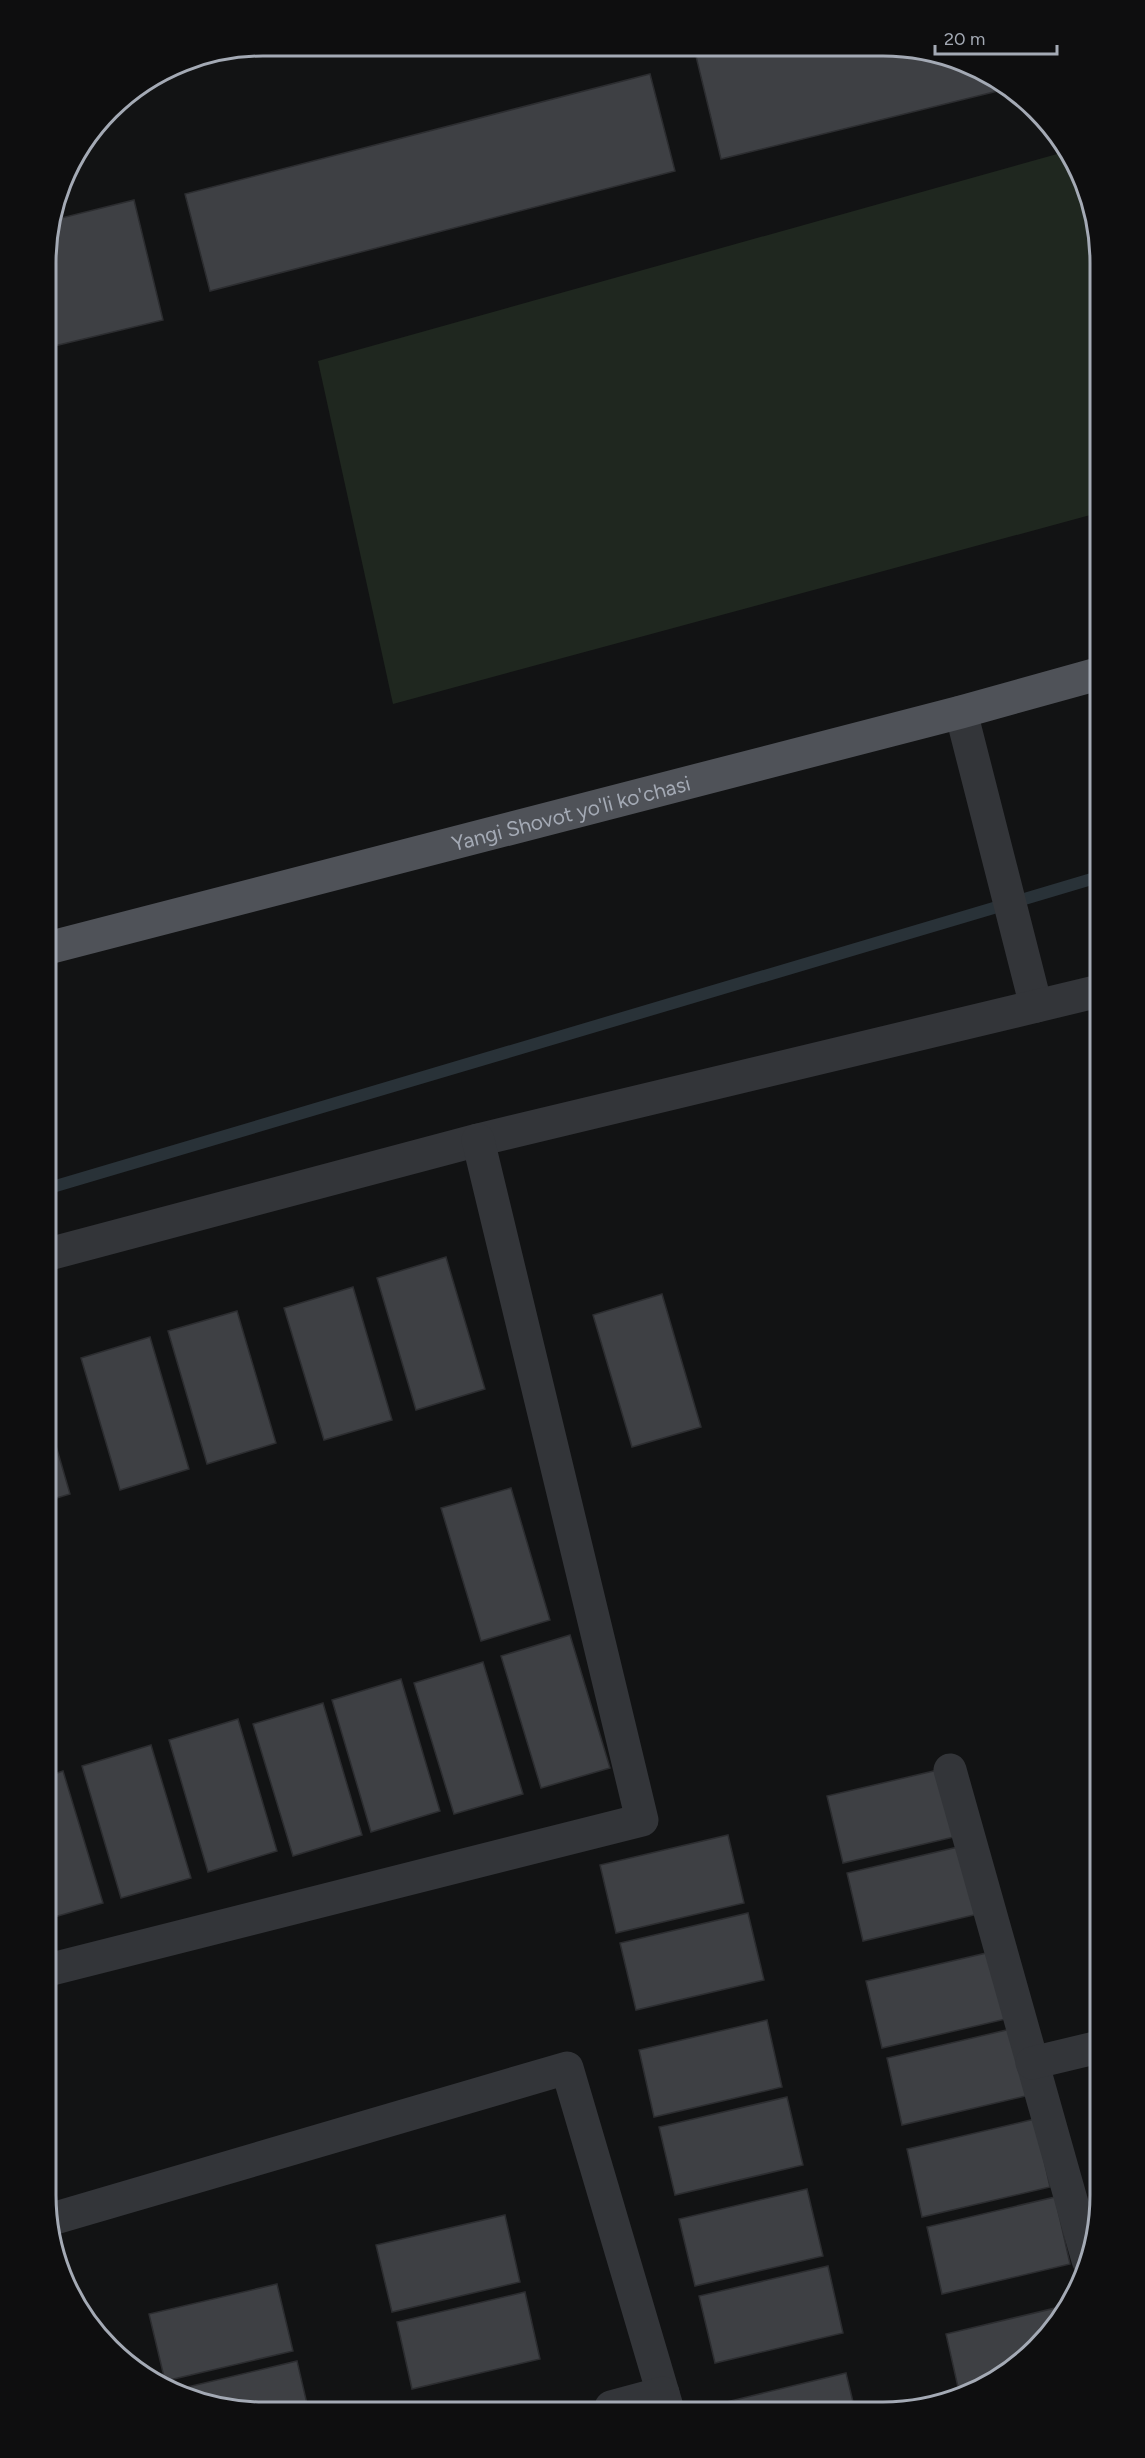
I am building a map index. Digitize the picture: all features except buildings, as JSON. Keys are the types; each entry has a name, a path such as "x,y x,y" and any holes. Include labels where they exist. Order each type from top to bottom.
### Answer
{"main road":[{"name":"Yangi Shovot yo'li ko'chasi","path":"56,946 1090,676"}],"street":[{"path":"961,711 1036,1006"},
{"path":"56,1252 478,1140 1090,993"},
{"path":"56,1968 642,1820 478,1140"},
{"path":"950,1770 1083,2243"},
{"path":"1032,2063 1089,2049"},
{"path":"57,2218 567,2068 665,2400 642,2403"}],"shaded area":[{"path":"1059,154 1074,183 1088,235 1090,262 1090,515 393,704 318,361"}],"waterway":[{"path":"56,1186 1090,880"}]}
